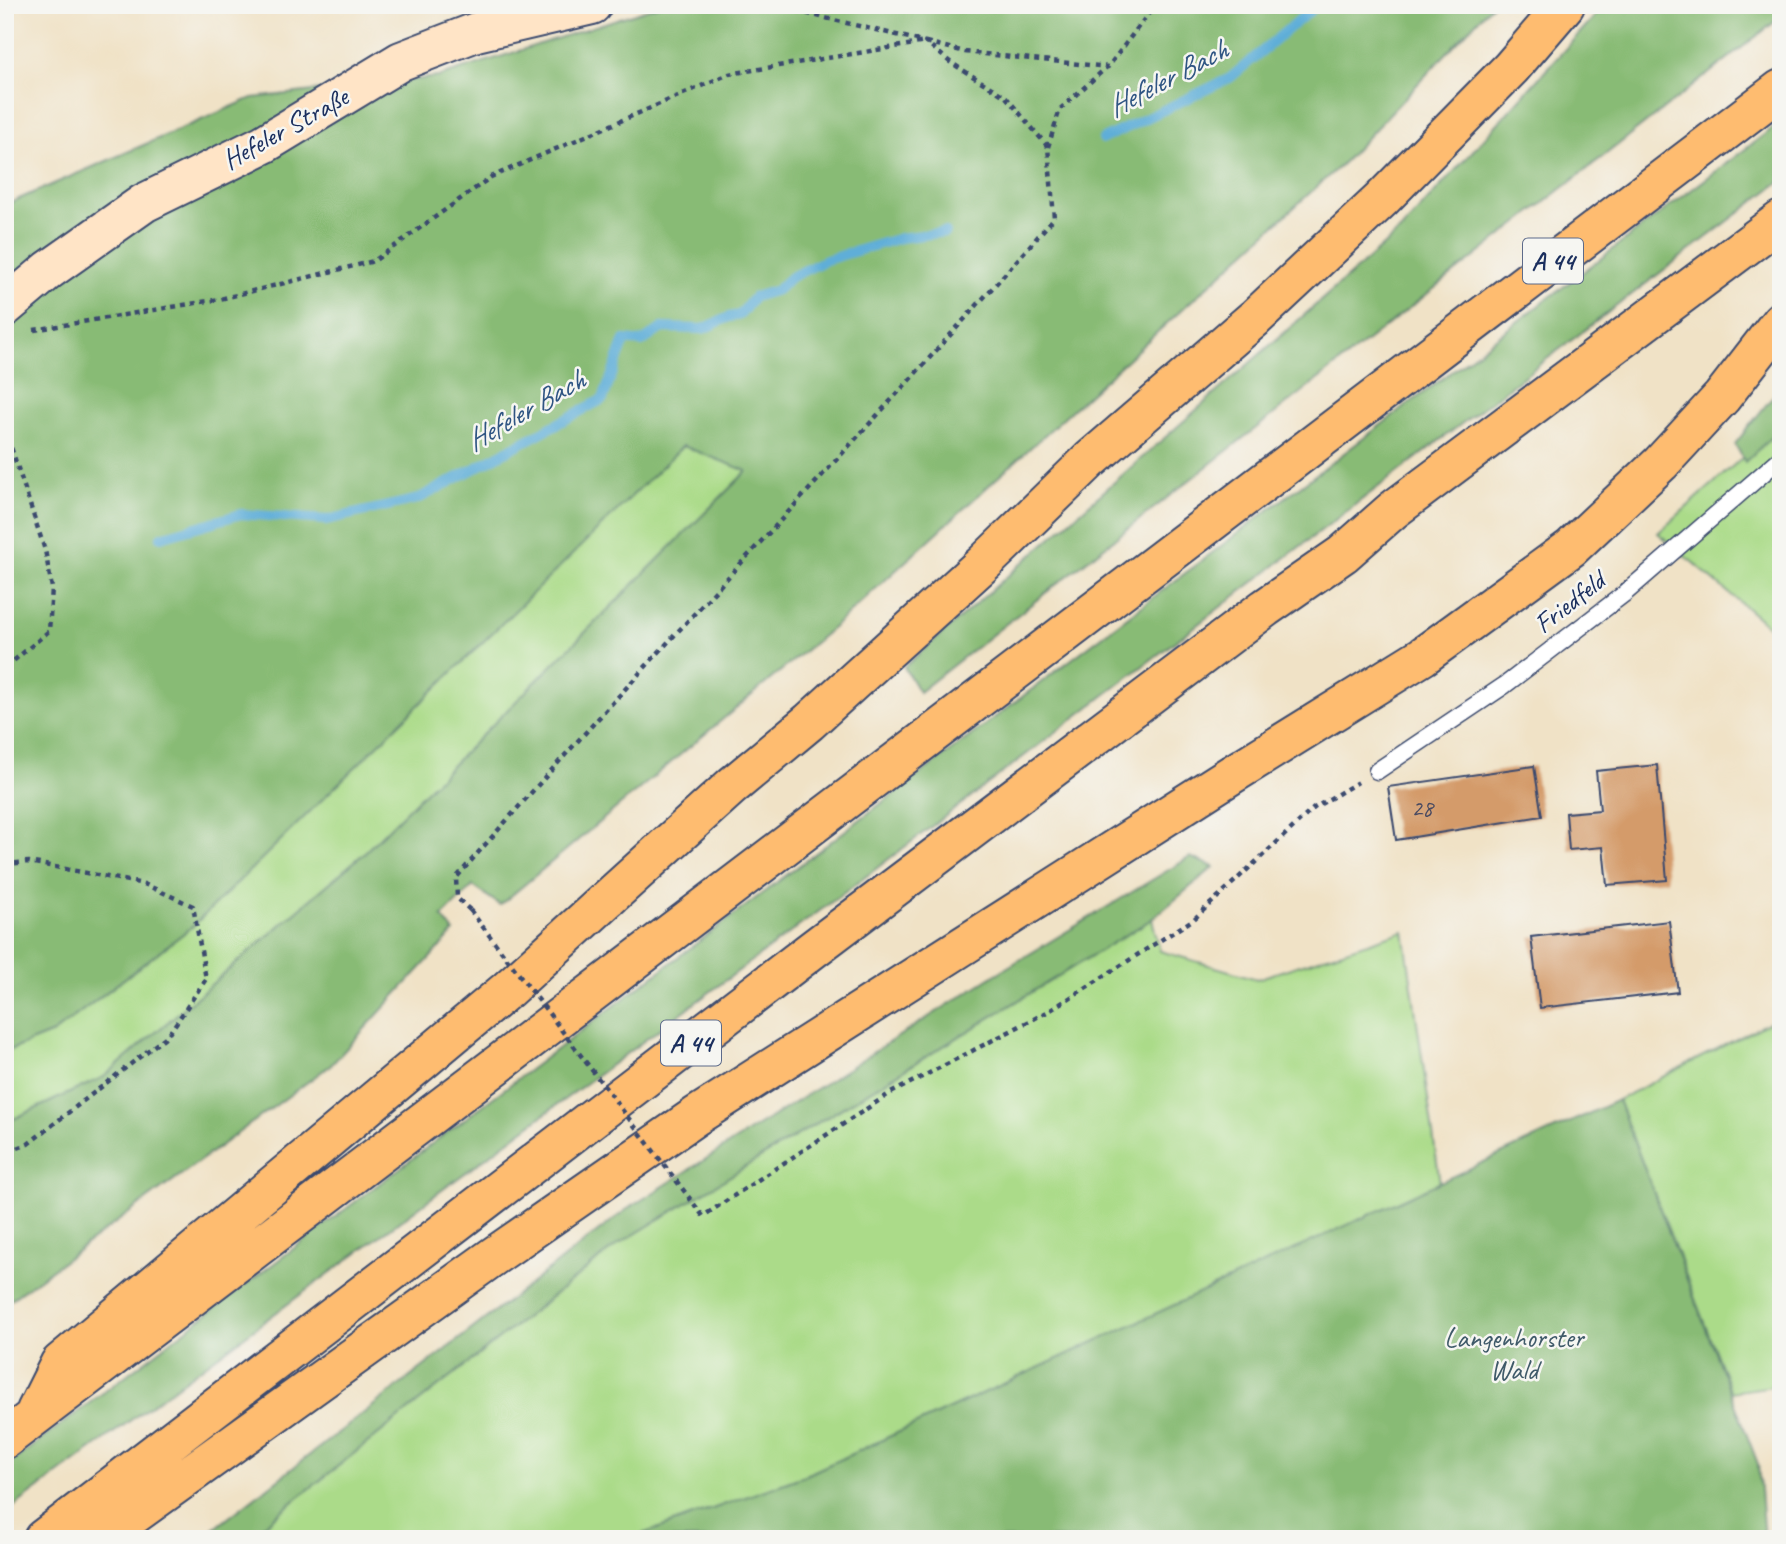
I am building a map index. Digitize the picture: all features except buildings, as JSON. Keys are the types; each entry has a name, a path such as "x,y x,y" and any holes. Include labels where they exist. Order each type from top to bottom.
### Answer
{"highway":[{"path":"18,1429 60,1363 507,990 732,786 809,722 985,562 1090,460 1178,387 1381,200 1511,68 1565,5"},
{"name":"A 44","path":"18,1429 1781,89"},
{"name":"A 44","path":"43,1539 801,959 1254,617 1343,554 1393,510 1781,220"},
{"path":"100,1539 494,1256 696,1116 1231,775 1423,656 1571,548 1661,463 1721,397 1779,323"}],"main road":[{"name":"Hefeler Straße","path":"19,318 49,270 144,203 264,144 401,61 476,32 592,5"}],"lane":[{"name":"Friedfeld","path":"1377,771 1505,685 1624,594 1781,458"}],"path":[{"path":"771,5 965,52 1108,67"},
{"path":"1155,5 1108,67 1060,109 1048,147 1054,218 946,343 550,771 456,878 457,898 470,910 703,1216 889,1094 1049,1011 1194,919 1314,808 1377,771"},
{"path":"19,318 220,299 374,261 491,177 729,74 926,41"},
{"path":"926,41 950,62 1006,97 1048,147"},
{"path":"5,429 46,550 51,588 49,631 5,668"},
{"path":"5,864 29,863 144,884 193,906 206,979 168,1035 28,1144 5,1153"}],"green space":[{"path":"660,5 1492,5 1345,161 837,624 500,905 473,886 442,917 454,932 332,1064 5,1304 5,1123 104,1077 362,855 747,471 683,446 193,926 53,1033 5,1052 5,205 252,98 438,77"},
{"path":"1605,5 1781,5 1781,17 919,692 904,667 1401,230"},
{"path":"1781,122 1781,181 856,884 5,1513 5,1467"},
{"path":"1781,386 1781,428 1745,462 1735,444"},
{"path":"1781,423 1781,637 1658,533"},
{"path":"683,445 747,471 362,855 104,1077 5,1123 5,1052 53,1033 193,926"},
{"path":"1190,857 1214,867 1152,919 617,1245 246,1539 201,1539 626,1210 993,976"},
{"path":"1152,919 1160,951 1257,979 1404,931 1440,1183 804,1476 629,1539 246,1539 617,1245"},
{"path":"1781,1016 1781,1385 1731,1392 1618,1100"},
{"name":"Langenhorster Wald","path":"1618,1100 1758,1464 1764,1539 629,1539 804,1476"}],"waterway":[{"name":"Hefeler Bach","path":"1103,139 1230,78 1317,5"},
{"name":"Hefeler Bach","path":"161,537 241,514 327,520 418,499 603,399 625,340 642,342 662,328 703,329 740,315 754,297 777,290 791,277 826,260 900,238 945,232"}]}
